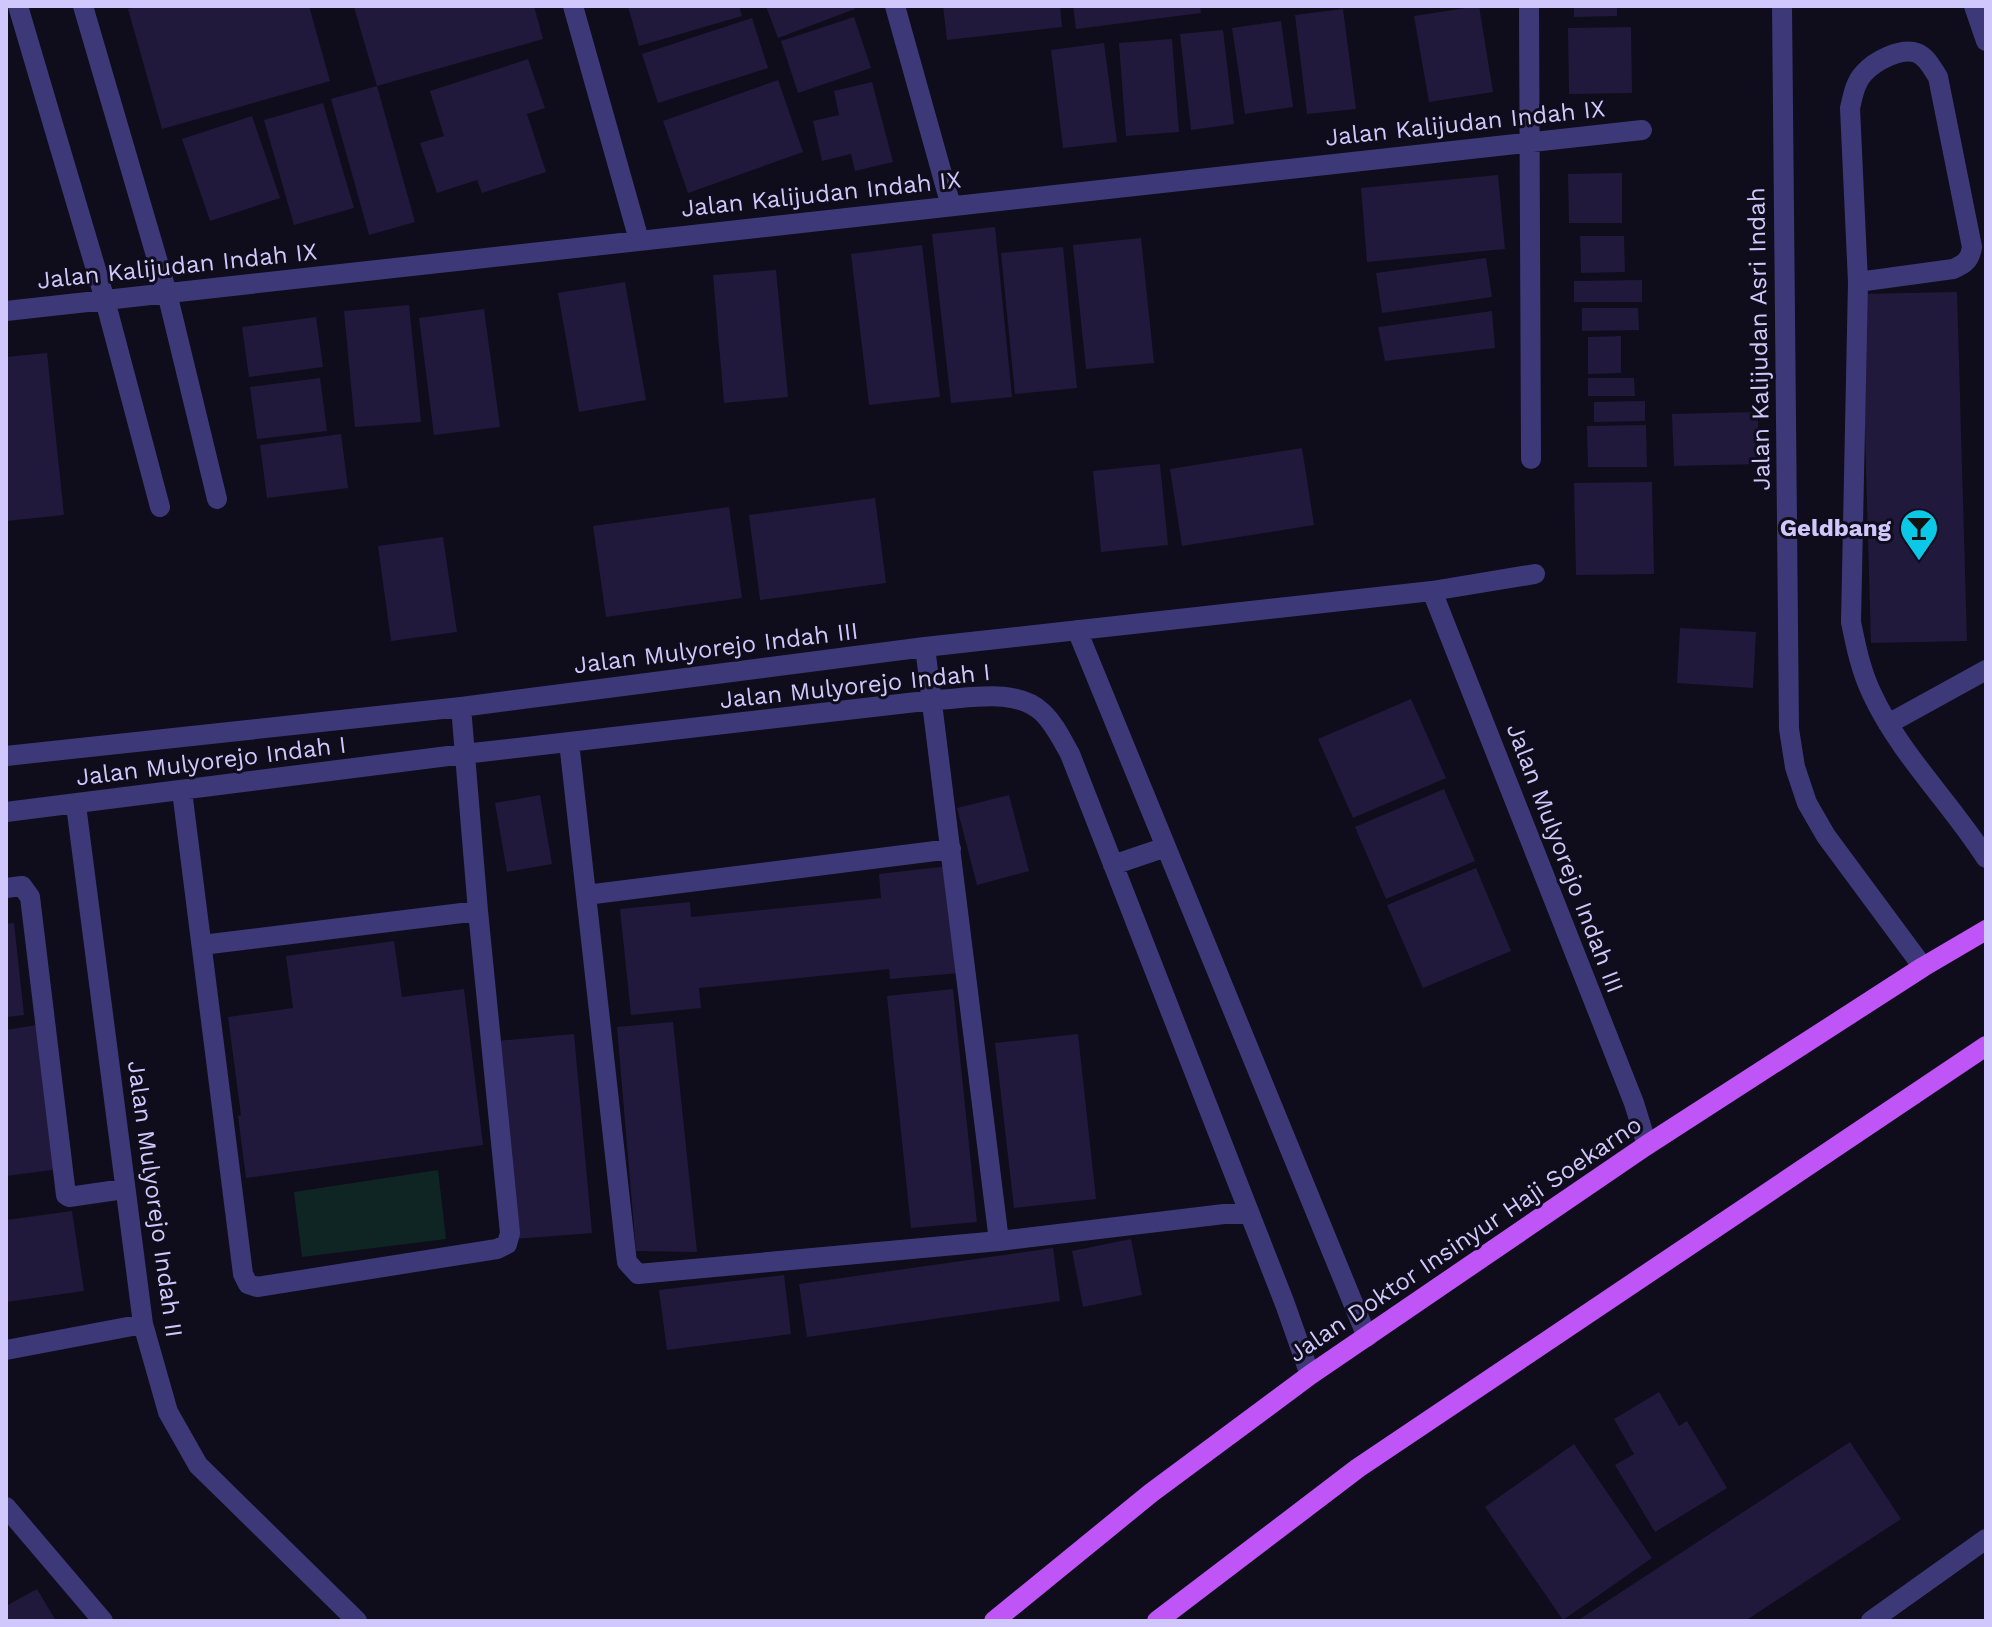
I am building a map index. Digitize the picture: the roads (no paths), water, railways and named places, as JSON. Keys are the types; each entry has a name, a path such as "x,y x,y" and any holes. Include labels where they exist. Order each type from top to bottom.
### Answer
{"main road":[{"name":"Jalan Doktor Insinyur Haji Soekarno","path":"994,1621 1151,1493 1310,1375 1647,1145 1923,967 1986,930"},
{"path":"1157,1621 1358,1468 1986,1046"}],"street":[{"path":"18,6 105,300 160,507"},
{"path":"83,6 167,293 217,499"},
{"path":"573,6 639,240"},
{"path":"895,6 951,206"},
{"path":"1529,6 1531,459"},
{"name":"Jalan Kalijudan Asri Indah","path":"1782,6 1789,729 1795,767 1807,803 1826,836 1923,967"},
{"path":"1974,6 1986,41"},
{"path":"1858,282 1953,269 1964,265 1970,257 1972,247 1938,77 1926,59 1915,52 1898,53 1863,73 1854,89 1850,108 1858,282 1851,622 1857,656 1888,724 1986,858"},
{"name":"Jalan Kalijudan Indah IX","path":"6,311 1642,130"},
{"name":"Jalan Mulyorejo Indah III","path":"6,756 461,707 925,647 1432,591 1535,574"},
{"name":"Jalan Mulyorejo Indah III","path":"1432,591 1634,1103 1647,1145"},
{"path":"1077,630 1367,1337"},
{"path":"925,647 999,1241"},
{"path":"1888,724 1986,670"},
{"name":"Jalan Mulyorejo Indah I","path":"6,812 464,754 934,700 1003,697 1029,702 1045,715 1070,754 1310,1375"},
{"path":"182,791 243,1274 248,1284 257,1287 497,1249 507,1244 510,1233 461,707"},
{"path":"569,742 627,1262 638,1274 999,1241 1224,1214 1248,1214"},
{"name":"Jalan Mulyorejo Indah II","path":"76,805 143,1324 168,1412 198,1465 357,1621"},
{"path":"1113,865 1166,847"},
{"path":"586,895 951,849"},
{"path":"6,888 22,886 30,897 66,1195 124,1189"},
{"path":"202,945 478,911"},
{"path":"6,1350 143,1324"},
{"path":"6,1507 103,1621"},
{"path":"1871,1621 1986,1539"}],"place":[{"name":"Geldbang","path":"1919,562"}]}
